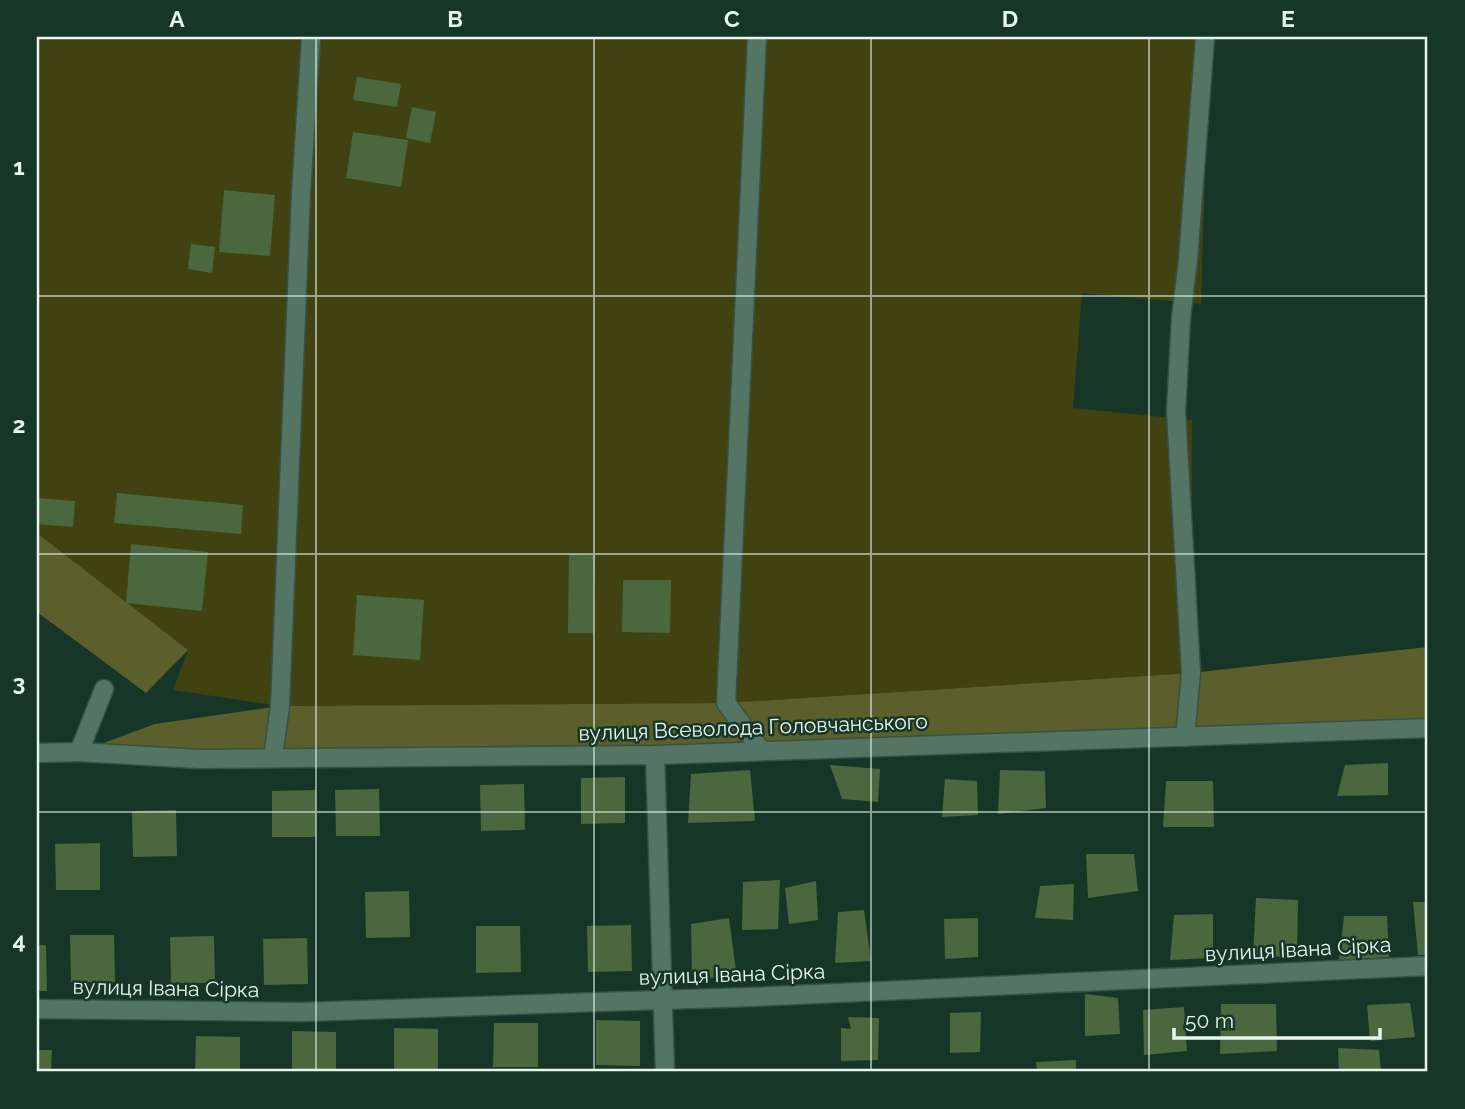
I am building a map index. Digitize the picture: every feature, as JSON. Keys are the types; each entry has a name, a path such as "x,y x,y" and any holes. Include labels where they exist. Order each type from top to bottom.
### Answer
{"street":[{"path":"273,757 280,706 301,193 311,37"},
{"path":"757,37 726,703 761,750"},
{"path":"1185,737 1191,673 1176,411 1181,318 1205,37"},
{"path":"79,751 104,689"},
{"name":"вулиця Всеволода Головчанського","path":"37,753 79,751 199,759 655,755 1428,728"},
{"path":"655,755 666,1072"},
{"name":"вулиця Івана Сірка","path":"37,1009 302,1012 1428,966"}],"green space":[{"path":"37,37 1209,37 1201,304 1082,293 1073,408 1192,420 1191,673 726,703 280,706 173,690 188,650 37,533"},
{"path":"37,533 188,650 146,693 37,612"},
{"path":"1428,647 1428,728 909,745 79,752 155,724 280,706 726,703 1191,673"}],"building":[{"path":"357,77 401,84 397,107 353,100"},
{"path":"412,107 436,112 430,143 406,138"},
{"path":"353,132 408,140 401,187 346,178"},
{"path":"224,190 275,195 270,256 219,252"},
{"path":"191,244 215,247 212,273 188,269"},
{"path":"117,493 243,505 241,534 114,523"},
{"path":"37,498 75,501 73,527 37,524"},
{"path":"131,544 208,552 202,611 126,603"},
{"path":"569,554 595,555 593,633 568,633"},
{"path":"623,580 671,580 670,633 622,632"},
{"path":"357,595 424,600 420,660 353,655"},
{"path":"1388,763 1388,795 1337,796 1345,765"},
{"path":"830,765 880,769 878,802 842,799"},
{"path":"750,770 755,821 688,823 691,774"},
{"path":"1000,770 1045,771 1046,808 998,814"},
{"path":"625,777 625,823 581,824 581,778"},
{"path":"945,779 977,781 978,815 942,817"},
{"path":"1166,781 1213,781 1214,827 1163,827"},
{"path":"524,784 525,830 481,831 480,785"},
{"path":"379,789 380,836 336,836 335,790"},
{"path":"316,790 316,837 272,837 272,791"},
{"path":"176,810 177,856 133,857 132,811"},
{"path":"100,843 100,890 56,890 55,844"},
{"path":"1086,854 1134,854 1138,891 1088,898"},
{"path":"780,880 778,929 742,930 743,882"},
{"path":"816,881 818,920 789,924 785,888"},
{"path":"1074,884 1073,920 1035,918 1040,886"},
{"path":"409,891 410,937 366,938 365,892"},
{"path":"1256,898 1298,900 1297,957 1253,956"},
{"path":"1413,902 1428,902 1428,955 1418,955"},
{"path":"864,910 871,961 835,963 838,912"},
{"path":"1213,914 1213,958 1170,960 1174,915"},
{"path":"1344,916 1387,916 1389,957 1339,960"},
{"path":"729,918 737,978 692,977 691,924"},
{"path":"978,918 978,957 945,959 944,919"},
{"path":"631,925 632,971 588,972 587,926"},
{"path":"476,926 520,926 521,972 476,973"},
{"path":"70,935 114,935 115,982 71,982"},
{"path":"214,936 215,983 171,983 170,937"},
{"path":"307,938 308,984 264,985 263,939"},
{"path":"37,945 46,945 47,991 37,991"},
{"path":"1085,994 1118,998 1120,1034 1085,1036"},
{"path":"1410,1003 1415,1037 1370,1041 1367,1005"},
{"path":"1221,1004 1276,1004 1277,1051 1220,1054"},
{"path":"1184,1007 1187,1051 1144,1055 1143,1010"},
{"path":"981,1012 980,1052 950,1053 950,1013"},
{"path":"848,1017 879,1018 878,1060 841,1061 841,1028 851,1029"},
{"path":"596,1020 640,1021 640,1066 596,1065"},
{"path":"494,1023 538,1023 538,1067 493,1067"},
{"path":"394,1028 438,1029 438,1072 394,1072"},
{"path":"292,1031 336,1032 336,1072 292,1072"},
{"path":"196,1036 240,1037 240,1072 195,1072"},
{"path":"1338,1048 1379,1050 1381,1072 1339,1072"},
{"path":"37,1050 52,1050 51,1072 37,1072"},
{"path":"1076,1060 1076,1072 1037,1072 1036,1062"}]}
